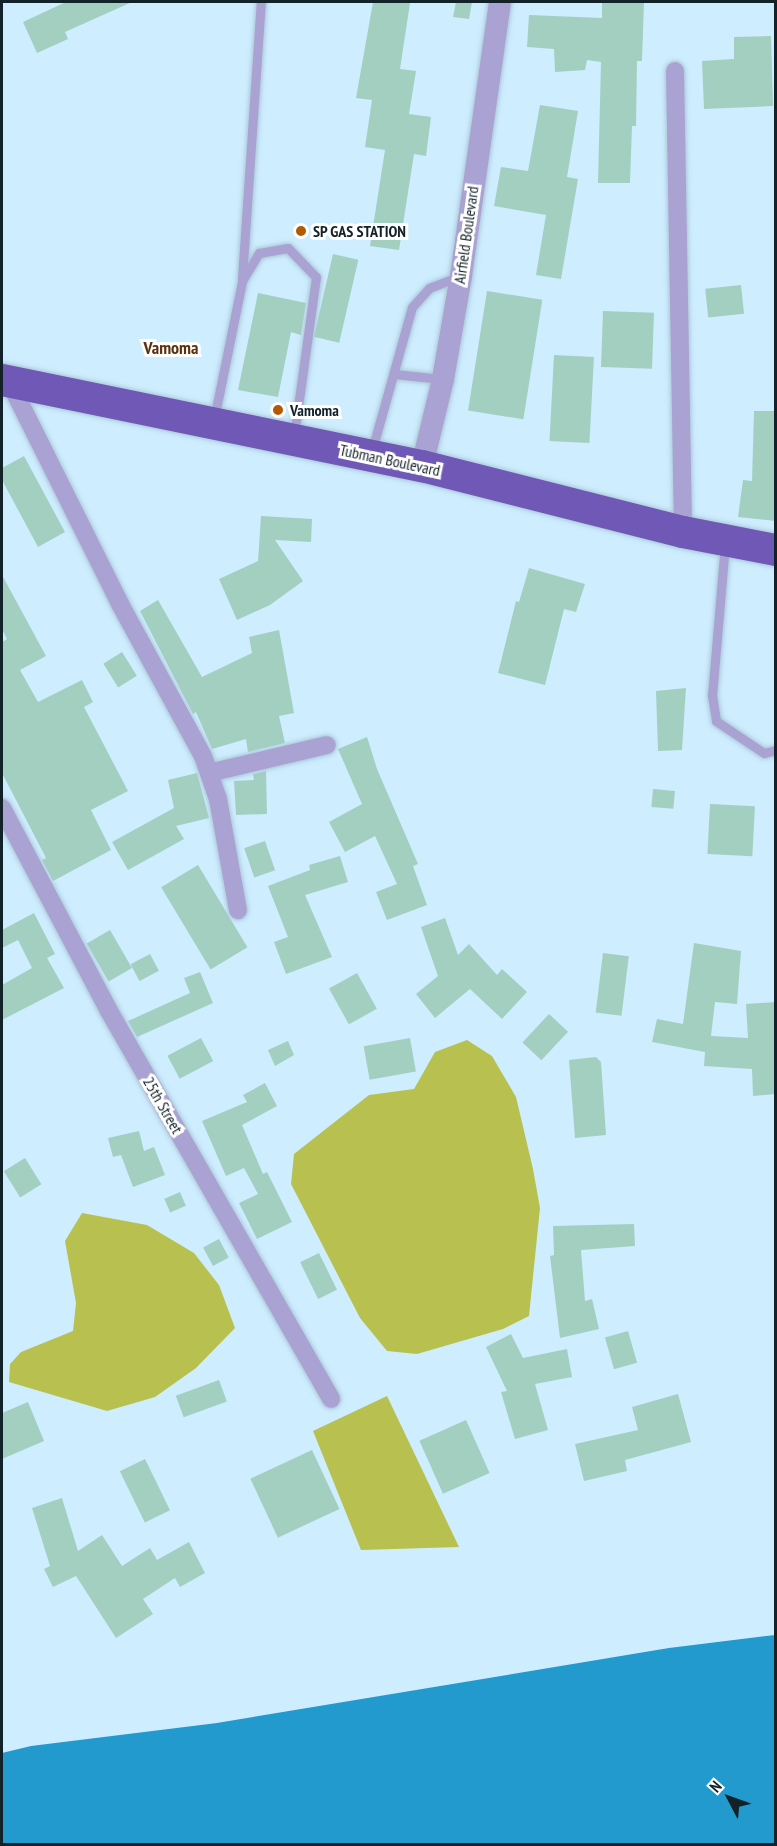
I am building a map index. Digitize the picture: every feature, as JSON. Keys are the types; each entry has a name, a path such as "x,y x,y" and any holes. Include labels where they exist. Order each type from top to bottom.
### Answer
{"highway":[{"name":"Tubman Boulevard","path":"5,380 422,466 683,532 776,550"}],"street":[{"name":"Airfield Boulevard","path":"422,466 443,379 461,276 500,2"},
{"path":"675,71 683,532"},
{"path":"5,380 209,773 227,841 238,910"},
{"path":"209,773 327,745"},
{"name":"25th Street","path":"2,808 109,1011 331,1399"}],"lane":[{"path":"213,424 242,281 261,2"},
{"path":"242,281 259,253 288,248 316,277 293,440"},
{"path":"371,455 412,307 429,288 461,276"},
{"path":"394,374 443,379"},
{"path":"726,539 712,695 716,721 764,753 776,750"}],"green space":[{"path":"467,1040 492,1056 516,1097 533,1169 540,1208 529,1316 503,1329 417,1354 387,1351 360,1318 291,1184 294,1154 369,1095 414,1089 435,1052"},
{"path":"82,1213 147,1225 194,1253 219,1285 235,1328 196,1368 155,1397 107,1411 9,1382 10,1364 21,1352 73,1331 76,1303 65,1241"},
{"path":"387,1396 459,1547 361,1550 313,1431"}],"water":[{"path":"775,1635 775,1844 2,1844 2,1753 31,1746 217,1723 669,1648"}],"building":[{"path":"66,2 132,2 65,32 68,39 37,53 23,22"},
{"path":"373,2 410,3 400,69 416,71 409,114 431,117 426,156 414,154 399,250 370,246 385,150 365,147 372,100 356,98"},
{"path":"456,2 472,2 469,19 453,17"},
{"path":"602,2 644,2 642,61 637,61 636,126 632,126 630,183 598,183 601,62 587,60 585,70 555,72 554,49 527,47 529,15 602,18"},
{"path":"771,36 773,106 704,109 702,61 734,59 734,37"},
{"path":"540,105 578,111 567,177 578,179 561,279 536,275 546,215 494,206 501,167 528,171"},
{"path":"333,254 358,260 339,343 314,337"},
{"path":"741,285 744,314 708,318 705,289"},
{"path":"487,291 542,300 523,419 468,411"},
{"path":"258,293 306,303 301,335 291,332 278,397 238,390"},
{"path":"603,311 654,313 652,369 601,367"},
{"path":"554,355 594,357 589,443 549,441"},
{"path":"754,411 776,411 776,521 738,517 743,480 752,481"},
{"path":"24,456 65,532 38,547 2,480 2,468"},
{"path":"261,516 312,519 311,542 275,540 303,581 270,605 237,620 219,579 258,561"},
{"path":"529,568 585,584 576,612 564,609 545,685 498,673 516,601 519,602"},
{"path":"2,575 46,656 20,670 38,702 82,680 93,702 84,707 128,791 91,810 111,850 53,881 42,860 46,858 2,773 2,642 7,639 2,629"},
{"path":"158,600 202,677 252,653 249,637 279,630 294,713 279,716 285,743 248,752 246,739 212,749 196,712 193,714 140,611"},
{"path":"122,652 137,676 118,687 103,664"},
{"path":"686,688 682,750 658,751 656,691"},
{"path":"367,737 377,769 418,864 413,866 427,905 387,920 376,892 397,884 375,836 345,852 329,822 362,804 338,749"},
{"path":"266,771 267,814 236,815 234,781 254,780 253,774"},
{"path":"197,773 209,818 176,826 184,839 128,870 112,842 174,808 168,780"},
{"path":"653,789 675,791 673,809 651,807"},
{"path":"710,804 755,806 752,856 707,854"},
{"path":"265,841 275,870 254,877 244,848"},
{"path":"340,856 348,882 305,895 332,957 286,974 274,942 288,937 268,886 310,870 309,865"},
{"path":"198,865 247,947 211,969 161,887"},
{"path":"34,913 55,954 47,958 64,988 2,1020 2,985 32,968 18,940 2,948 2,930"},
{"path":"445,918 458,955 469,944 497,975 502,969 527,992 502,1019 470,989 435,1018 416,994 438,976 421,927"},
{"path":"110,930 132,968 109,982 87,944"},
{"path":"694,943 741,951 737,1004 715,1002 711,1036 748,1038 746,1004 776,1002 776,1094 753,1096 752,1069 704,1066 705,1052 652,1042 657,1019 683,1024"},
{"path":"603,953 629,956 621,1016 596,1013"},
{"path":"150,954 159,971 139,981 131,964"},
{"path":"200,972 213,1003 137,1037 128,1021 190,993 184,978"},
{"path":"357,973 377,1009 349,1024 329,989"},
{"path":"549,1014 568,1032 541,1060 522,1043"},
{"path":"201,1038 213,1061 180,1079 167,1056"},
{"path":"410,1038 416,1071 370,1080 364,1046"},
{"path":"288,1041 294,1055 275,1066 268,1050"},
{"path":"596,1057 601,1062 606,1135 575,1138 569,1060"},
{"path":"265,1083 277,1106 242,1125 263,1174 267,1172 292,1222 257,1239 239,1203 258,1194 244,1168 226,1176 202,1121 247,1102 243,1095"},
{"path":"139,1131 144,1151 154,1147 165,1175 133,1187 121,1155 113,1157 108,1138"},
{"path":"25,1158 41,1184 20,1198 4,1171"},
{"path":"180,1192 186,1206 170,1212 164,1199"},
{"path":"634,1224 635,1246 581,1250 585,1301 592,1299 599,1329 560,1338 550,1256 554,1255 553,1226"},
{"path":"219,1239 229,1258 213,1266 203,1247"},
{"path":"319,1253 337,1290 318,1299 300,1262"},
{"path":"628,1331 637,1363 614,1369 605,1338"},
{"path":"511,1334 523,1358 567,1349 572,1377 535,1384 548,1430 515,1439 501,1392 507,1391 486,1347"},
{"path":"219,1380 227,1402 184,1417 176,1396"},
{"path":"678,1394 691,1442 625,1460 627,1471 584,1481 575,1444 638,1430 632,1407"},
{"path":"28,1402 44,1441 2,1459 2,1413"},
{"path":"466,1420 490,1473 443,1494 419,1441"},
{"path":"312,1450 339,1509 278,1538 250,1479"},
{"path":"145,1459 170,1510 145,1523 120,1471"},
{"path":"62,1498 78,1551 102,1535 122,1566 150,1548 157,1560 189,1542 205,1573 180,1587 175,1578 143,1599 153,1614 116,1638 76,1576 53,1587 44,1569 50,1566 32,1508"}],"place":[{"name":"SP GAS STATION","path":"301,231"},
{"name":"Vamoma","path":"278,410"}],"district":[{"name":"Vamoma","path":"171,348"}]}
